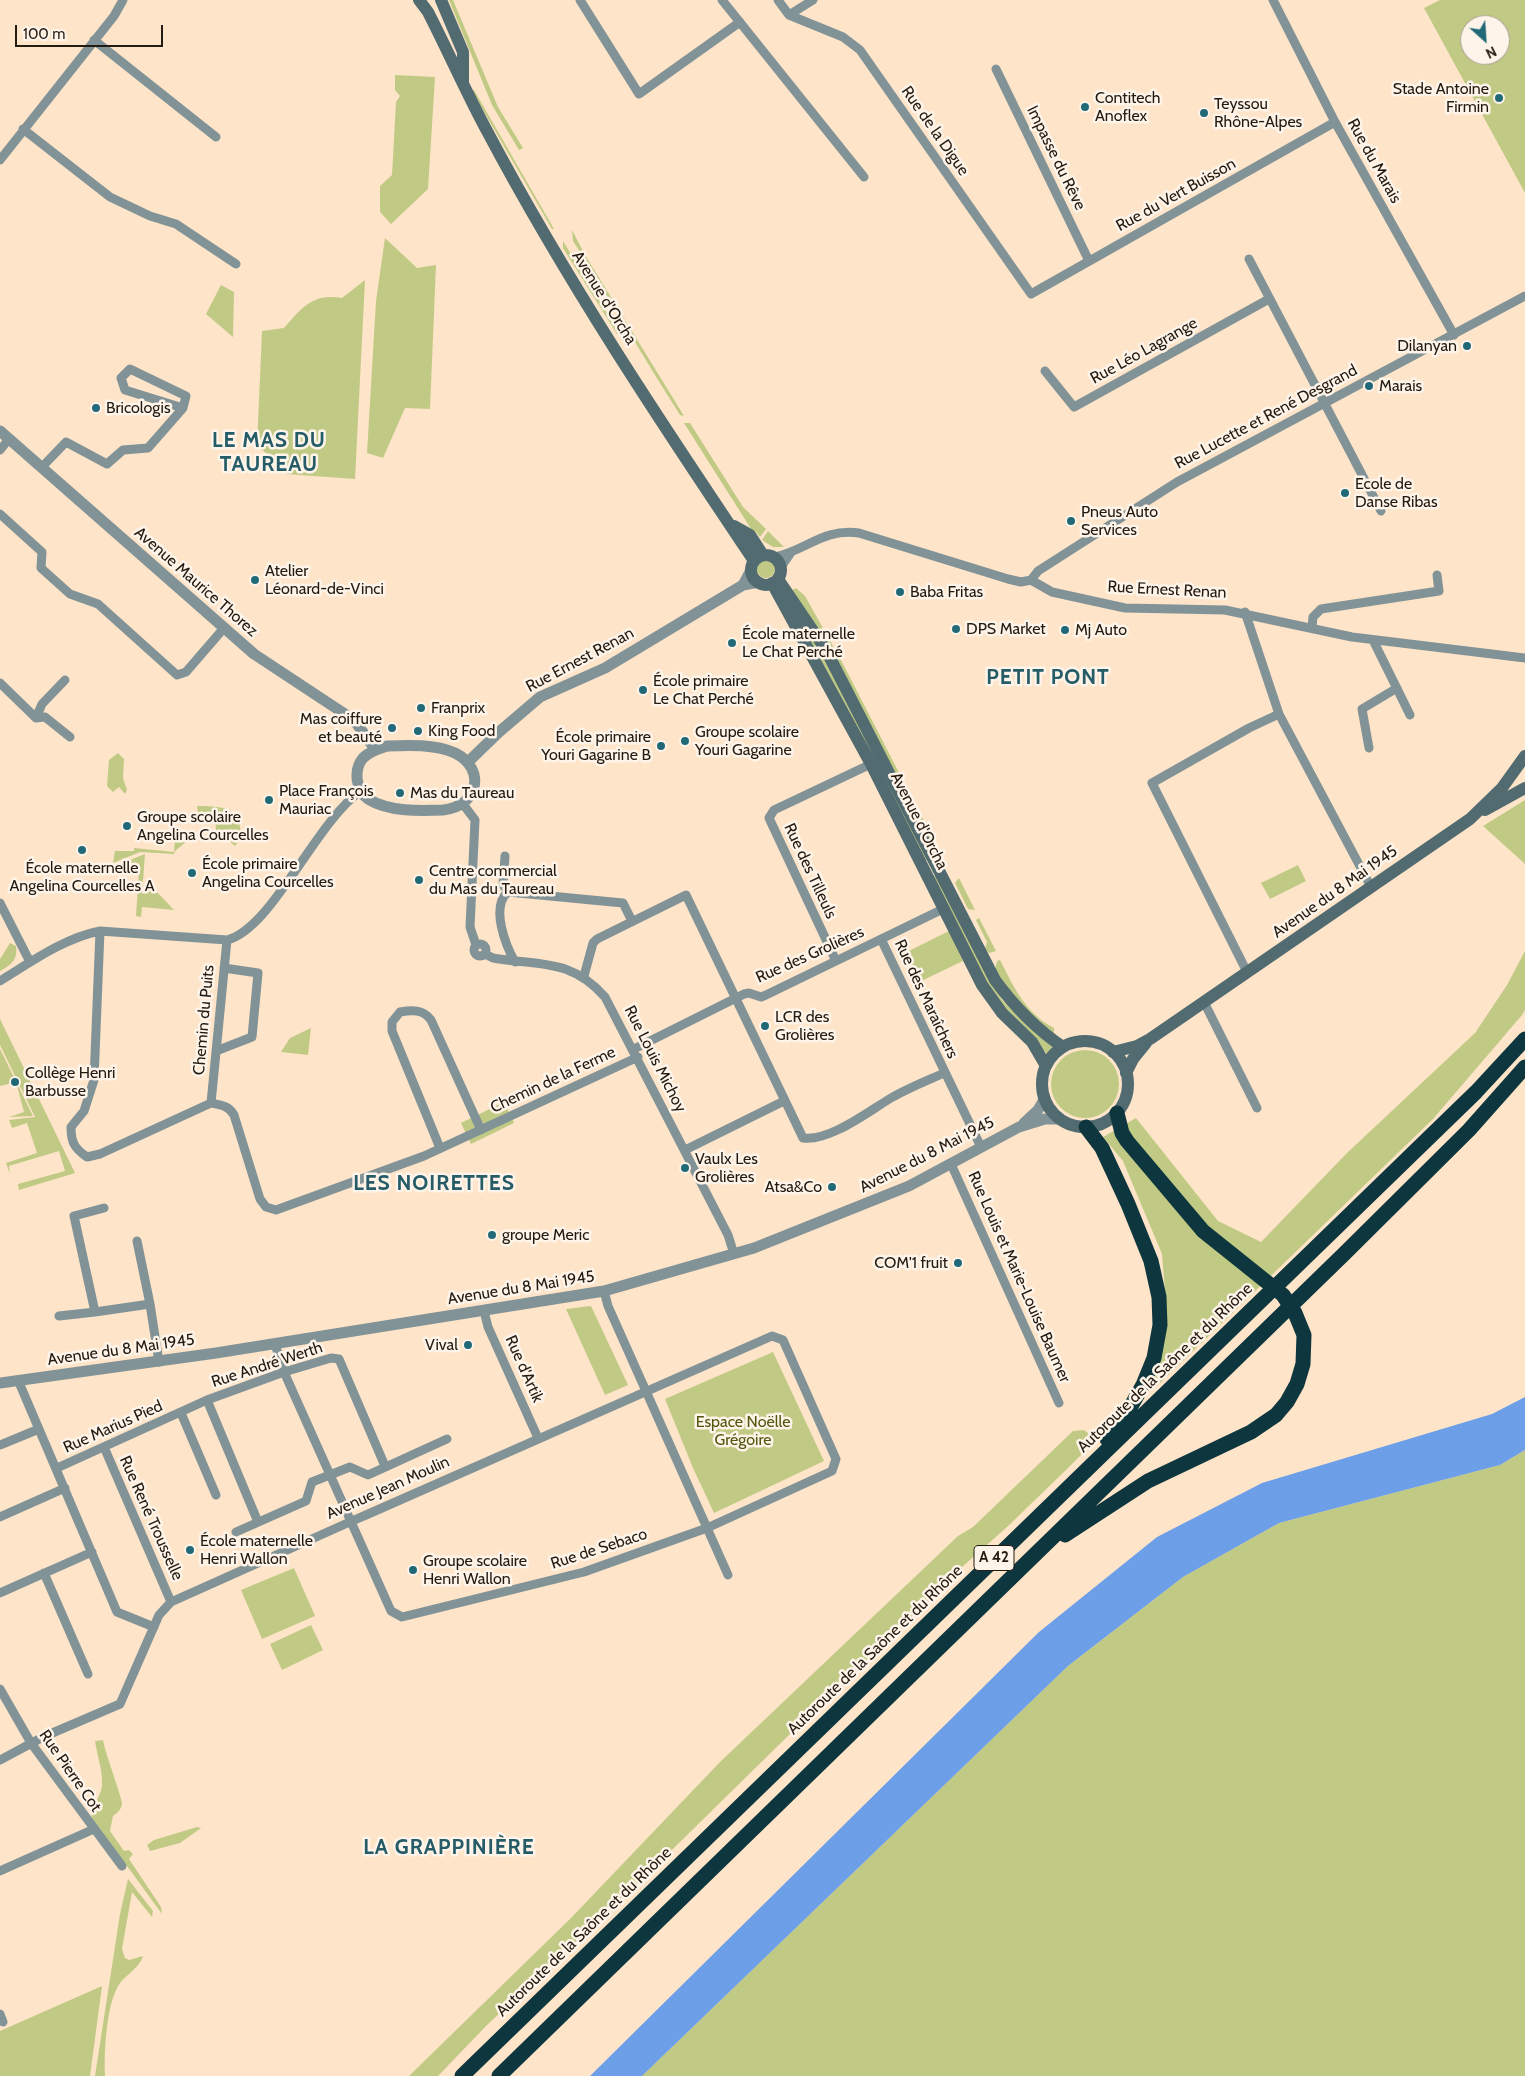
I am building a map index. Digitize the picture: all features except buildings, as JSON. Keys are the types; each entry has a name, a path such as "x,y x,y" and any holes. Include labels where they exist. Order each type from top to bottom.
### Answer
{"highway":[{"name":"Autoroute de la Saône et du Rhône","path":"462,2076 1476,1092 1525,1038"},
{"name":"A 42","path":"499,2076 1352,1246 1492,1105 1525,1067"},
{"path":"1046,1545 1073,1531 1098,1512 1148,1481 1251,1432 1276,1415 1298,1384 1304,1364 1304,1335 1295,1313 1283,1295 1203,1231 1127,1141 1119,1125 1117,1112"},
{"path":"1086,1127 1102,1148 1128,1204 1151,1261 1159,1297 1158,1333 1154,1358 1144,1385 1126,1415 1109,1434 1098,1458"}],"main road":[{"name":"Avenue d'Orcha","path":"419,0 427,6 487,131 553,246 672,438 729,522 750,535 871,764 982,985 1002,1013 1032,1042 1046,1066"},
{"name":"Avenue d'Orcha","path":"441,0 464,52 463,83"},
{"name":"Avenue d'Orcha","path":"768,568 826,650 995,980 1012,1004 1042,1032 1063,1047"},
{"path":"759,582 768,568"},
{"name":"Avenue du 8 Mai 1945","path":"1113,1052 1137,1046 1150,1039 1470,819 1502,788 1525,756"},
{"path":"1470,819 1525,788"},
{"name":"Avenue du 8 Mai 1945","path":"1126,1073 1133,1059 1150,1039"},
{"path":"1080,1041 1092,1042 1113,1052 1121,1060 1126,1073 1126,1094 1117,1112 1106,1121 1086,1127 1072,1125 1060,1119 1050,1109 1044,1098 1042,1079 1050,1059 1063,1047 1080,1041"}],"street":[{"path":"114,16 115,0"},
{"path":"0,160 114,16 123,0"},
{"path":"580,0 640,94 740,22"},
{"path":"722,0 864,177"},
{"path":"778,0 789,15 813,0"},
{"name":"Rue du Marais","path":"1273,0 1335,122 1454,335"},
{"name":"Rue de la Digue","path":"789,15 844,36 860,50 1031,294"},
{"path":"94,40 216,138"},
{"name":"Impasse du Rêve","path":"996,68 1089,261"},
{"name":"Rue du Vert Buisson","path":"1031,294 1335,122"},
{"path":"23,129 110,197 150,216 176,224 236,264"},
{"path":"1249,259 1381,511"},
{"name":"Rue Lucette et René Desgrand","path":"1031,580 1038,571 1177,482 1525,296"},
{"name":"Rue Léo Lagrange","path":"1045,371 1074,406 1269,299"},
{"path":"42,467 66,442 107,464 123,450 148,448 183,408 186,396 130,370 121,378 125,390 183,408"},
{"name":"Avenue Maurice Thorez","path":"0,431 269,666 354,720 375,749"},
{"path":"0,450 9,439"},
{"path":"0,514 42,552 41,568 70,594 98,604 177,675 186,672 224,628"},
{"name":"Rue Ernest Renan","path":"468,762 540,697 606,668 822,536 846,532 868,536 1008,579 1021,582 1031,580 1052,592 1125,608 1245,612 1373,640 1525,658"},
{"path":"1312,627 1313,616 1320,609 1439,590 1437,575"},
{"name":"Rue Ernest Renan","path":"743,585 759,582"},
{"path":"1245,612 1279,714 1371,887"},
{"path":"1373,640 1410,715"},
{"path":"36,718 42,704 65,680"},
{"path":"0,683 36,718"},
{"path":"1369,748 1362,709 1397,688"},
{"path":"1247,972 1152,783 1249,728 1279,714"},
{"path":"36,718 45,717 70,738"},
{"path":"387,746 415,746 455,753 468,762 475,775 475,786 463,804 447,809 405,810 368,799 361,791 357,782 358,769 362,759 375,749 387,746"},
{"name":"Rue des Tilleuls","path":"836,961 769,818 774,810 871,764"},
{"path":"0,981 30,962 86,933 100,931 227,940 246,932 342,807 361,791"},
{"name":"Rue Louis Michoy","path":"463,804 475,820 470,926 476,945 474,954 481,956 485,954 493,958 515,962 568,968 584,976 605,997 636,1053 728,1235 734,1254"},
{"path":"504,856 502,885 508,892 623,902 632,921 593,943 584,976"},
{"path":"508,892 502,900 501,927 506,944 515,962"},
{"name":"Rue des Maraîchers","path":"632,921 686,895 734,999 803,1138 809,1139 851,1124 890,1099 944,1073"},
{"path":"0,903 30,962"},
{"name":"Rue des Grolières","path":"636,1053 734,999 749,993 761,997 945,908"},
{"path":"100,931 94,1080 84,1111 71,1127 71,1142 77,1151 87,1157 100,1154 212,1103"},
{"name":"Rue des Maraîchers","path":"881,939 981,1147"},
{"name":"Chemin du Puits","path":"212,1103 227,940"},
{"path":"216,1051 252,1037 258,973 224,968"},
{"path":"1204,1002 1257,1108"},
{"name":"Chemin de la Ferme","path":"440,1148 392,1031 392,1022 400,1012 410,1010 426,1014 480,1130"},
{"name":"Chemin de la Ferme","path":"212,1103 231,1109 260,1199 271,1210 276,1210 440,1148 636,1053"},
{"name":"Avenue du 8 Mai 1945","path":"0,1382 160,1362 604,1291 734,1254 844,1213 909,1186 1019,1127 1031,1118 1044,1098"},
{"path":"685,1150 784,1101"},
{"name":"Avenue du 8 Mai 1945","path":"1019,1127 1045,1119 1060,1119"},
{"name":"Rue Louis et Marie-Louise Baumer","path":"951,1164 1059,1403"},
{"path":"95,1312 74,1216 104,1208"},
{"path":"137,1242 160,1362"},
{"path":"604,1291 608,1306 728,1575"},
{"path":"59,1316 150,1304"},
{"name":"Rue d'Artik","path":"484,1311 488,1326 538,1438"},
{"path":"646,1390 772,1336 778,1337 783,1340 836,1459 836,1466 832,1471 707,1528"},
{"name":"Rue de Sebaco","path":"275,1344 284,1372 391,1611 402,1618 584,1572 707,1528"},
{"name":"Rue André Werth","path":"181,1413 207,1400 284,1372 331,1358 339,1359 385,1466"},
{"path":"18,1380 117,1612 154,1627"},
{"name":"Avenue Jean Moulin","path":"31,1743 120,1704 162,1610 171,1602 646,1390"},
{"name":"Rue André Werth","path":"207,1400 258,1522"},
{"path":"181,1413 216,1495"},
{"name":"Rue Marius Pied","path":"57,1468 181,1413"},
{"path":"0,1445 39,1429"},
{"path":"236,1532 306,1501 312,1482 330,1474 350,1467 368,1475 448,1439"},
{"name":"Rue René Trousselle","path":"104,1447 171,1602"},
{"path":"0,1516 65,1488"},
{"path":"0,1593 92,1552"},
{"path":"44,1573 88,1674"},
{"name":"Rue Pierre Cot","path":"0,1688 31,1743 122,1866"},
{"path":"0,1760 31,1743"},
{"path":"0,1871 94,1829"}],"green space":[{"path":"449,0 453,0 498,107 523,148 519,150 492,105"},
{"name":"Stade Antoine Firmin","path":"1440,0 1525,0 1525,193 1424,8"},
{"path":"395,75 435,77 428,189 391,224 380,212 380,186 392,175 396,102 400,96 395,90"},
{"path":"474,90 554,229 552,229 472,91"},
{"path":"572,230 585,255 684,416 680,415 573,241"},
{"path":"385,238 417,268 436,265 430,409 405,408 383,458 367,453 376,301"},
{"path":"563,241 619,333 617,334 563,248"},
{"path":"365,280 355,479 286,474 278,462 257,446 262,331 284,328 308,304 323,298 342,298"},
{"path":"221,285 234,292 233,337 206,314"},
{"path":"684,423 690,423 743,507 766,529 760,537 755,531 753,532"},
{"path":"768,531 784,547 773,547 762,540"},
{"path":"766,560 772,563 775,569 772,575 766,578 760,575 757,569 760,563"},
{"path":"796,588 805,596 842,662 945,862 942,865 791,591"},
{"path":"784,598 815,639 928,859 925,861"},
{"path":"118,753 124,759 123,778 127,790 125,794 119,787 113,792 107,786 109,760"},
{"path":"1525,800 1525,864 1483,826"},
{"path":"197,806 223,808 235,816 241,831 235,846 216,830 215,818 199,817"},
{"path":"175,840 187,841 174,854 140,852 113,863 115,851 134,851 134,848 174,852"},
{"path":"145,854 142,894 150,890 156,891 174,910 142,907 141,917 136,916 139,871 128,870 130,860"},
{"path":"1298,865 1306,881 1270,899 1261,883"},
{"path":"936,875 1002,1000 1037,1034 1054,1047 1047,1054 1016,1022 992,992 933,877"},
{"path":"959,878 975,910 968,909 955,883"},
{"path":"979,918 996,951 989,953 985,949 987,942 976,920"},
{"path":"949,931 963,961 917,983 903,954"},
{"path":"10,943 16,946 15,958 0,971 0,959"},
{"path":"1525,951 1525,1010 1522,1015 1433,1119 1155,1388 1151,1384 1166,1304 1162,1254 1123,1161 1103,1137 1136,1118 1218,1221 1261,1242 1347,1153 1475,1033 1507,985"},
{"path":"1000,960 1021,998 1035,1015 1054,1028 1054,1035 1025,1012 995,970 997,961"},
{"path":"0,1019 75,1173 19,1190 18,1184 65,1171 59,1151 9,1166 10,1174 6,1163 37,1153 27,1123 12,1128 9,1120 35,1117 0,1045"},
{"path":"311,1028 308,1055 281,1052 290,1038"},
{"path":"0,1049 33,1116 9,1117 24,1112 16,1082 0,1086"},
{"path":"1085,1050 1098,1053 1109,1060 1116,1071 1119,1084 1116,1097 1109,1108 1098,1115 1085,1118 1072,1115 1061,1108 1054,1097 1051,1084 1054,1071 1061,1060 1072,1053"},
{"path":"504,1102 514,1123 471,1144 461,1123"},
{"path":"591,1306 628,1385 605,1395 566,1309"},
{"name":"Espace Noëlle Grégoire","path":"773,1352 824,1461 714,1513 693,1468 665,1399"},
{"path":"1084,1430 1093,1437 1092,1444 1065,1471 1007,1527 937,1590 924,1608 846,1679 624,1897 487,2025 438,2076 409,2076 571,1918 720,1762 958,1536 973,1527 1073,1431"},
{"path":"1525,1450 1525,2076 642,2076 1068,1666 1183,1577 1279,1523 1500,1465"},
{"path":"294,1568 315,1616 262,1639 241,1590"},
{"path":"311,1625 323,1650 282,1670 270,1644"},
{"path":"103,1740 122,1804 120,1810 113,1816 110,1831 124,1851 129,1850 133,1854 129,1859 161,1907 162,1914 92,1818 102,1785 101,1769 95,1741"},
{"path":"197,1827 201,1828 180,1843 150,1851 147,1845 154,1840"},
{"path":"128,1879 153,1911 152,1917 132,1892 122,1949 125,1958 129,1960 143,1956 136,1967 120,1983 115,1992 107,2028 105,2076 95,2076 120,1914"},
{"path":"102,1986 90,2076 0,2076 0,2031"}],"water":[{"path":"1525,1397 1525,1450 1500,1465 1279,1523 1183,1577 1068,1666 642,2076 590,2076 1039,1632 1157,1537 1262,1483 1492,1414"}],"place":[{"name":"Stade Antoine Firmin","path":"1499,98"},
{"name":"Contitech Anoflex","path":"1085,107"},
{"name":"Teyssou Rhône-Alpes","path":"1204,113"},
{"name":"Dilanyan","path":"1467,346"},
{"name":"Marais","path":"1369,386"},
{"name":"Bricologis","path":"96,408"},
{"name":"Ecole de Danse Ribas","path":"1345,493"},
{"name":"Pneus Auto Services","path":"1071,521"},
{"name":"Atelier Léonard-de-Vinci","path":"255,580"},
{"name":"Baba Fritas","path":"900,592"},
{"name":"DPS Market","path":"956,629"},
{"name":"Mj Auto","path":"1065,630"},
{"name":"École maternelle Le Chat Perché","path":"732,643"},
{"name":"École primaire Le Chat Perché","path":"643,690"},
{"name":"Franprix","path":"421,708"},
{"name":"Mas coiffure et beauté","path":"392,728"},
{"name":"King Food","path":"418,731"},
{"name":"Groupe scolaire Youri Gagarine","path":"685,741"},
{"name":"École primaire Youri Gagarine B","path":"661,746"},
{"name":"Mas du Taureau","path":"400,793"},
{"name":"Place François Mauriac","path":"269,800"},
{"name":"Groupe scolaire Angelina Courcelles","path":"127,826"},
{"name":"École maternelle Angelina Courcelles A","path":"82,850"},
{"name":"École primaire Angelina Courcelles","path":"192,873"},
{"name":"Centre commercial du Mas du Taureau","path":"419,880"},
{"name":"LCR des Grolières","path":"765,1026"},
{"name":"Collège Henri Barbusse","path":"15,1082"},
{"name":"Vaulx Les Grolières","path":"685,1168"},
{"name":"Atsa&Co","path":"832,1187"},
{"name":"groupe Meric","path":"492,1235"},
{"name":"COM'1 fruit","path":"958,1263"},
{"name":"Vival","path":"468,1345"},
{"name":"École maternelle Henri Wallon","path":"190,1550"},
{"name":"Groupe scolaire Henri Wallon","path":"413,1570"}],"district":[{"name":"LE MAS DU TAUREAU","path":"269,453"},
{"name":"PETIT PONT","path":"1048,678"},
{"name":"LES NOIRETTES","path":"434,1184"},
{"name":"LA GRAPPINIÈRE","path":"449,1848"}]}
